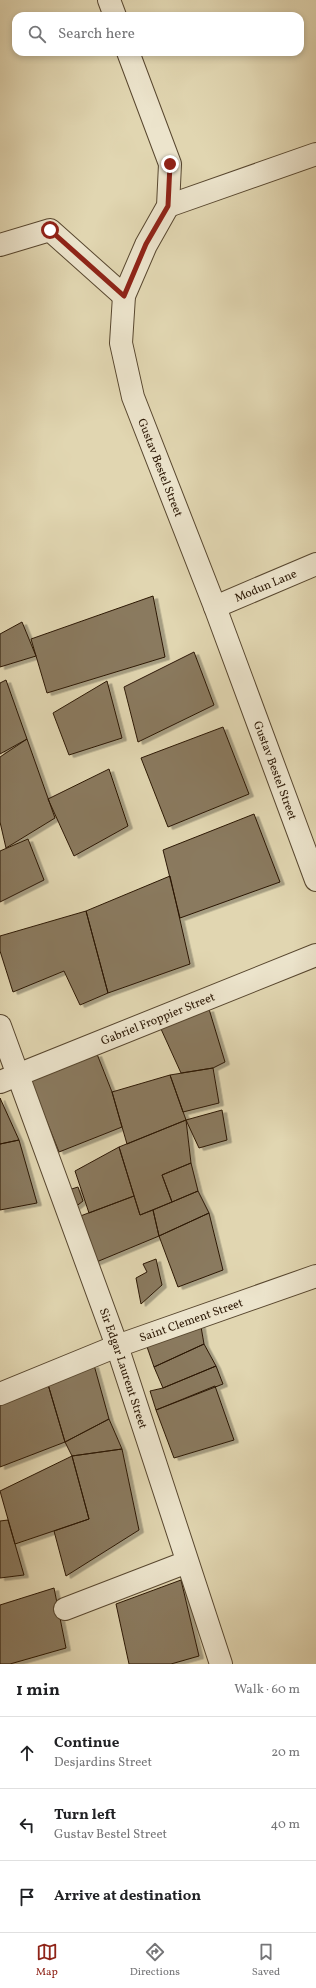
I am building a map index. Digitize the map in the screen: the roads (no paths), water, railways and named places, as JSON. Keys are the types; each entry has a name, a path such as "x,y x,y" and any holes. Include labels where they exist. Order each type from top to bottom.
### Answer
{"street":[{"path":"109,0 114,12"},
{"name":"Gustav Bestel Street","path":"130,56 170,164 168,206 146,244 124,296 121,343 133,397 215,608 316,880"},
{"path":"168,206 316,154"},
{"path":"0,245 50,230 124,296"},
{"name":"Modun Lane","path":"215,608 316,564"},
{"name":"Gabriel Froppier Street","path":"9,1078 316,955"},
{"name":"Sir Edgar Laurent Street","path":"0,1026 9,1078 117,1346 221,1664"},
{"name":"Saint Clement Street","path":"0,1394 117,1346 316,1276"},
{"path":"66,1609 188,1562"}]}
